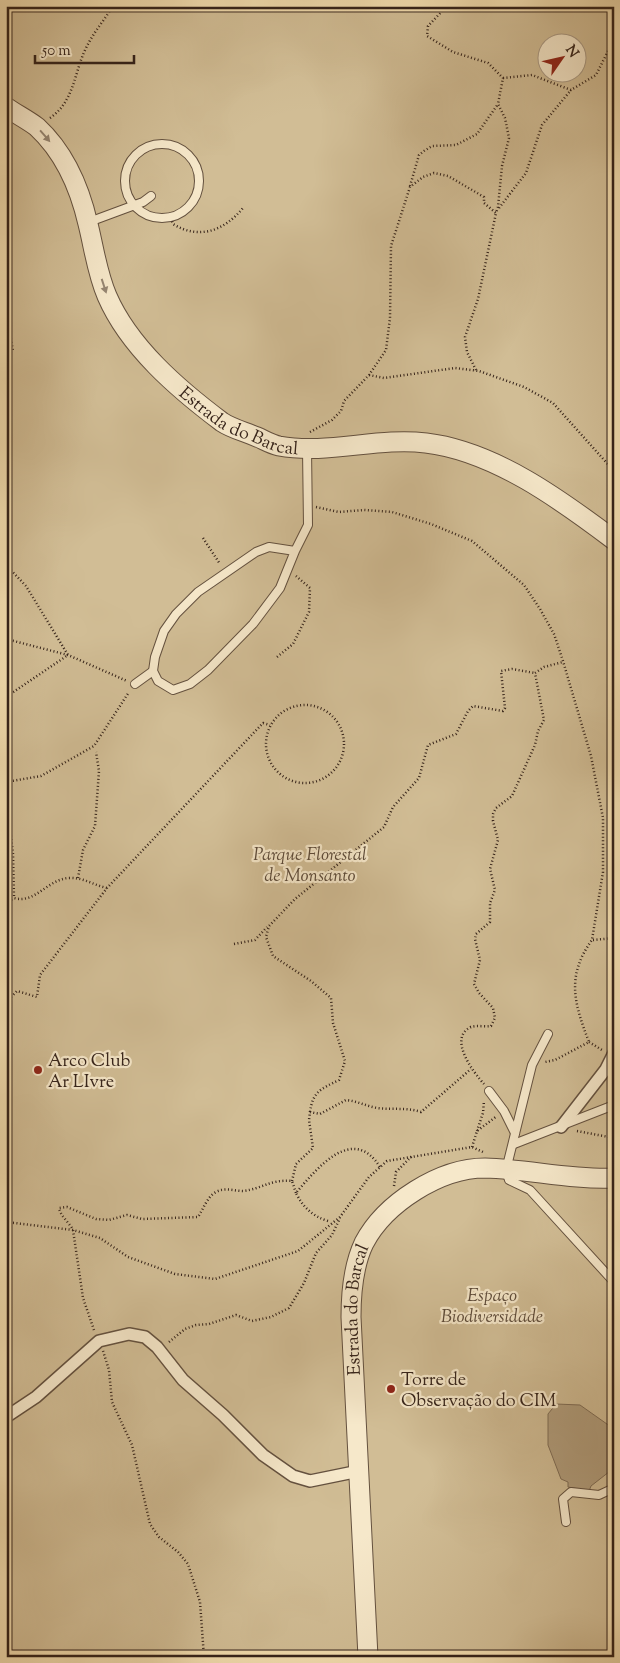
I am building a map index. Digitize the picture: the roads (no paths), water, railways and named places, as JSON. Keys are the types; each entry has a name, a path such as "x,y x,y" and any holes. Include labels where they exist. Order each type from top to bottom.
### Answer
{"street":[{"name":"Estrada do Barcal","path":"6,107 37,127 55,148 70,172 81,195 107,295 134,340 180,388 224,423 277,445 306,448 403,442 450,448 488,462 528,482 562,502 614,540"},
{"path":"561,1127 606,1069 610,1052"},
{"name":"Estrada do Barcal","path":"368,1657 351,1292 356,1266 364,1244 374,1228 388,1213 426,1184 451,1174 483,1168 614,1178"},
{"path":"6,1417 36,1397 100,1341 129,1334 145,1337 157,1347 183,1380 223,1415 263,1455 294,1476 310,1481 358,1471"}],"lane":[{"path":"160,143 174,145 186,152 195,162 200,176 199,190 193,202 184,212 171,218 157,218 144,214 133,205 126,193 124,179 132,160 147,146 160,143"},
{"path":"88,222 151,196"},
{"path":"295,551 269,547 256,552 198,592 176,614 164,631 155,657 153,671 158,680 173,690 190,684 208,670 253,624 280,588 308,525 306,448"},
{"path":"135,684 153,671"},
{"path":"548,1034 532,1065 514,1144 506,1170 509,1180 530,1190 614,1282"},
{"path":"487,1091 504,1111 515,1133"},
{"path":"514,1144 614,1105"},
{"path":"566,1522 563,1499 571,1492 599,1495 614,1488"}],"place":[{"name":"Arco Club Ar LIvre","path":"38,1070"},
{"name":"Torre de Observação do CIM","path":"391,1389"}],"park label":[{"name":"Parque Florestal de Monsanto","path":"310,864"},
{"name":"Espaço Biodiversidade","path":"492,1305"}]}
